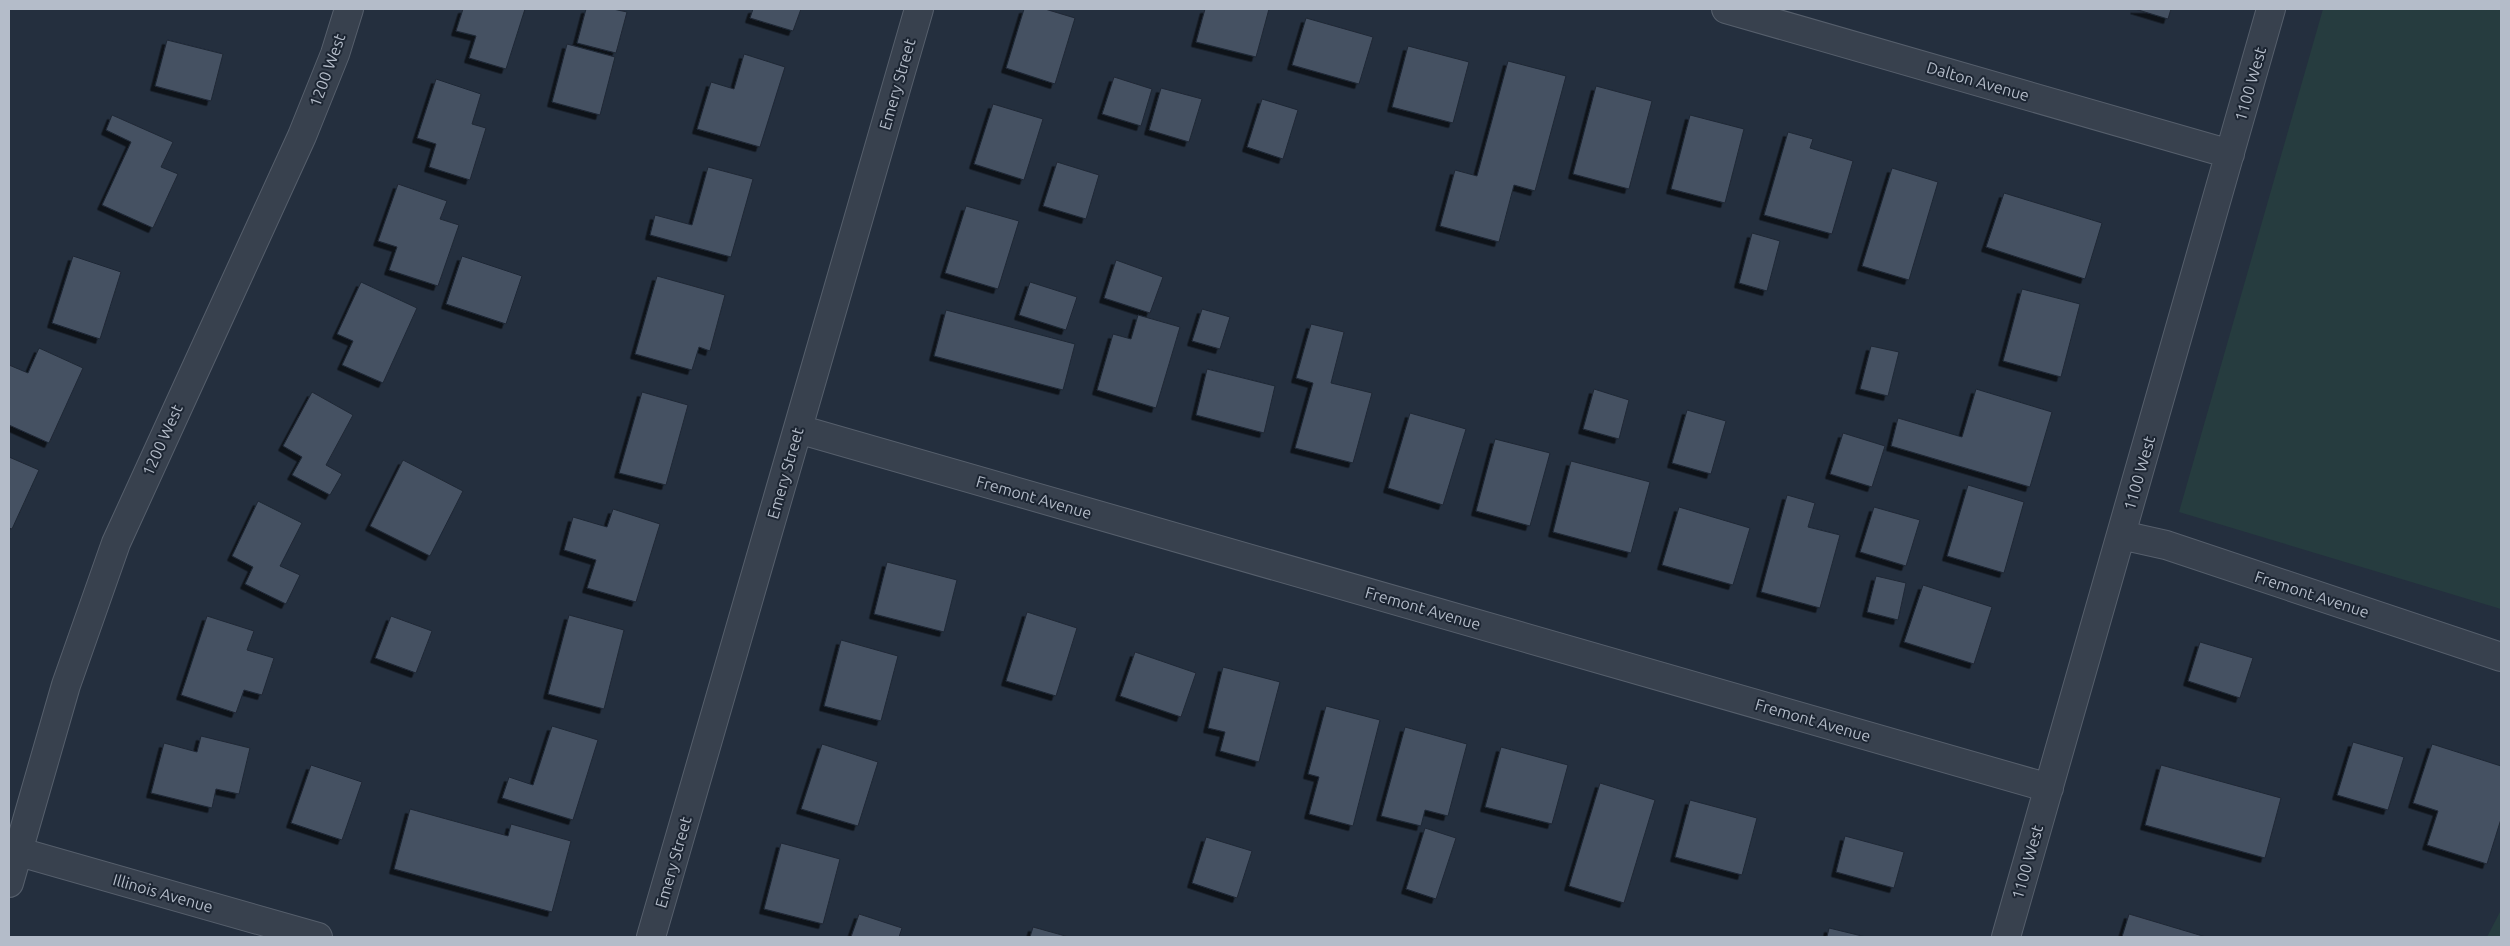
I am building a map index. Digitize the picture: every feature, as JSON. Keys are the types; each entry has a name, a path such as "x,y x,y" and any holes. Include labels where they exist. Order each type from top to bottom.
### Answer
{"street":[{"name":"1200 West","path":"9,883 13,851 66,685 116,543 302,136 335,54 349,9"},
{"name":"Emery Street","path":"651,937 919,9"},
{"name":"Dalton Avenue","path":"1726,9 2230,154"},
{"name":"1100 West","path":"2006,937 2272,9"},
{"name":"Fremont Avenue","path":"798,429 2049,788"},
{"name":"Fremont Avenue","path":"2121,535 2166,545 2501,657"},
{"name":"Illinois Avenue","path":"13,851 318,937"}],"green space":[{"path":"2323,9 2501,9 2501,609 2179,512"},
{"path":"2501,910 2501,937 2487,937"}],"building":[{"path":"463,9 525,9 506,69 469,58 476,36 456,31"},
{"path":"586,9 613,9 627,12 616,53 577,43"},
{"path":"753,9 801,9 793,31 750,18"},
{"path":"1024,9 1045,9 1075,18 1055,84 1006,68"},
{"path":"1205,9 1269,9 1256,57 1196,42"},
{"path":"2135,9 2171,9 2168,19"},
{"path":"1306,18 1373,37 1359,84 1292,65"},
{"path":"167,40 223,54 211,101 155,86"},
{"path":"567,44 615,57 600,115 552,102"},
{"path":"1408,46 1469,62 1453,123 1392,107"},
{"path":"744,54 785,67 760,147 697,129 711,82 734,89"},
{"path":"1508,61 1566,76 1535,191 1514,185 1499,242 1440,226 1455,170 1477,176"},
{"path":"1114,77 1152,89 1141,126 1102,114"},
{"path":"436,79 481,94 472,124 486,128 470,180 429,167 436,144 417,138"},
{"path":"1596,86 1652,101 1629,189 1573,174"},
{"path":"1161,88 1202,99 1189,142 1149,130"},
{"path":"1262,99 1298,110 1283,159 1247,147"},
{"path":"993,104 1043,119 1024,180 974,164"},
{"path":"112,115 173,142 161,167 178,174 153,228 102,205 131,142 106,130"},
{"path":"1690,115 1744,129 1725,203 1671,189"},
{"path":"1788,132 1813,139 1810,148 1853,161 1832,234 1764,215"},
{"path":"1057,162 1099,175 1086,219 1043,206"},
{"path":"708,167 753,179 731,257 650,235 655,215 692,225"},
{"path":"1892,168 1938,182 1909,280 1862,266"},
{"path":"398,184 447,201 440,219 459,225 438,286 389,270 397,247 378,241"},
{"path":"2004,193 2102,223 2085,279 1986,247"},
{"path":"966,206 1019,221 998,289 945,273"},
{"path":"1752,233 1780,241 1767,291 1739,283"},
{"path":"73,256 121,272 100,339 52,323"},
{"path":"462,256 522,276 506,324 446,304"},
{"path":"1116,260 1163,277 1150,313 1104,298"},
{"path":"657,276 725,295 710,351 699,347 692,370 635,354"},
{"path":"361,282 417,308 383,383 342,365 353,341 337,334"},
{"path":"1030,282 1077,297 1066,330 1019,315"},
{"path":"2022,289 2080,304 2061,377 2003,361"},
{"path":"1202,309 1230,317 1220,349 1192,341"},
{"path":"946,310 1075,344 1063,390 934,356"},
{"path":"1138,315 1180,327 1156,408 1097,390 1113,334 1131,339"},
{"path":"1311,324 1344,332 1331,383 1372,393 1353,463 1295,448 1313,383 1296,378"},
{"path":"1871,346 1899,352 1888,396 1860,389"},
{"path":"39,348 83,368 49,443 9,425 9,365 28,373"},
{"path":"1207,369 1275,386 1264,433 1196,415"},
{"path":"1594,389 1629,400 1619,439 1583,429"},
{"path":"1976,389 2052,412 2030,487 1891,446 1898,418 1962,437"},
{"path":"312,392 353,415 326,465 342,474 330,495 292,475 302,457 283,446"},
{"path":"642,392 688,405 666,485 619,473"},
{"path":"1687,410 1726,421 1711,474 1672,463"},
{"path":"1410,413 1466,429 1443,505 1388,488"},
{"path":"1843,433 1885,446 1872,487 1830,474"},
{"path":"1495,439 1550,453 1530,526 1476,511"},
{"path":"9,457 39,470 12,529 9,528"},
{"path":"403,460 463,491 430,556 370,526"},
{"path":"1571,461 1650,482 1631,553 1553,532"},
{"path":"1968,485 2024,502 2004,573 1947,556"},
{"path":"1787,495 1815,503 1808,527 1840,535 1820,608 1761,592"},
{"path":"258,501 302,523 280,566 300,575 286,604 245,584 253,567 232,556"},
{"path":"1679,507 1750,528 1733,585 1662,565"},
{"path":"1874,507 1920,520 1906,566 1860,552"},
{"path":"613,509 660,524 636,602 587,588 596,560 564,550 573,517 607,527"},
{"path":"887,562 957,580 944,632 874,614"},
{"path":"1876,576 1906,583 1898,620 1867,612"},
{"path":"1923,585 1992,607 1974,664 1904,642"},
{"path":"1027,612 1077,628 1056,696 1006,681"},
{"path":"569,615 624,630 604,709 548,694"},
{"path":"207,616 254,631 247,650 274,658 262,695 244,690 236,713 181,695"},
{"path":"391,616 432,631 416,673 375,658"},
{"path":"841,640 898,656 881,721 824,706"},
{"path":"2200,642 2253,658 2240,698 2188,681"},
{"path":"1135,652 1196,673 1181,717 1120,696"},
{"path":"1223,667 1280,682 1259,762 1220,751 1225,732 1208,728"},
{"path":"1326,706 1380,720 1353,826 1309,814 1319,777 1308,774"},
{"path":"552,726 598,740 573,820 502,798 509,777 533,785"},
{"path":"1405,727 1467,744 1448,816 1425,810 1421,826 1381,816"},
{"path":"201,736 250,748 239,794 216,789 212,808 151,793 164,743 197,752"},
{"path":"2353,742 2404,757 2388,810 2337,795"},
{"path":"822,744 878,762 858,826 801,809"},
{"path":"2432,744 2501,766 2501,819 2487,864 2427,845 2438,811 2413,803"},
{"path":"1501,747 1568,765 1552,824 1485,807"},
{"path":"311,765 362,782 342,840 291,823"},
{"path":"2161,765 2281,798 2265,858 2145,825"},
{"path":"1600,783 1655,800 1624,903 1569,886"},
{"path":"1690,800 1757,818 1742,875 1675,857"},
{"path":"410,809 508,836 511,824 571,841 552,912 394,869"},
{"path":"1425,828 1456,838 1436,899 1406,889"},
{"path":"1845,836 1904,852 1894,888 1836,872"},
{"path":"1206,837 1252,851 1237,898 1192,883"},
{"path":"781,843 840,859 823,924 764,909"},
{"path":"859,914 902,928 899,937 851,937"},
{"path":"2129,914 2206,937 2122,937"},
{"path":"1033,927 1069,937 1030,937"},
{"path":"1829,928 1866,937 1827,937"}]}
